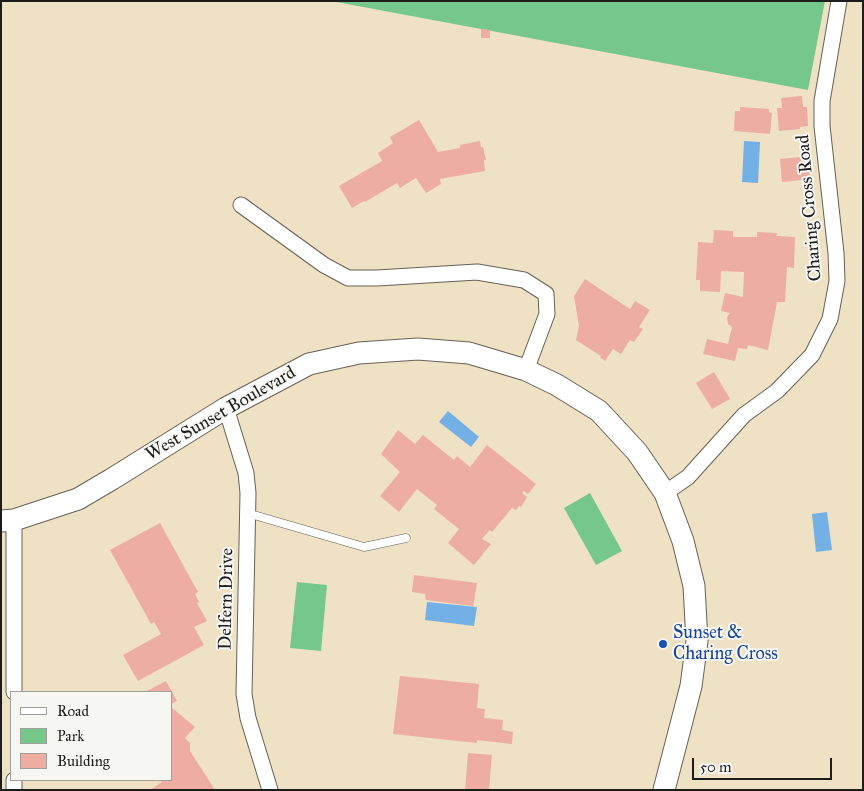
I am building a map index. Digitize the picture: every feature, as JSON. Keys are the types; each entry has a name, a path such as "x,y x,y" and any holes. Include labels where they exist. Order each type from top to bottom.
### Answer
{"main road":[{"name":"West Sunset Boulevard","path":"8,520 78,498 226,408 309,364 359,353 418,349 464,353 526,370 557,385 599,411 637,452 665,493 683,541 694,586 697,641 691,686 664,790"}],"street":[{"name":"Charing Cross Road","path":"665,493 688,477 744,415 778,391 812,355 830,319 837,281 836,254 822,126 822,100 839,1"},
{"path":"241,206 324,265 348,278 477,272 524,280 546,294 547,314 526,370"},
{"name":"Delfern Drive","path":"226,408 246,473 248,513 244,694 248,718 270,790"},
{"path":"8,520 14,691"}],"lane":[{"path":"248,513 364,547 406,538"}],"green space":[{"path":"331,1 825,1 808,90"},
{"path":"590,493 622,551 596,565 564,508"},
{"path":"297,582 327,585 321,651 290,648"}],"water":[{"path":"744,141 760,142 758,183 742,182"},
{"path":"448,411 479,437 471,447 439,422"},
{"path":"827,512 832,550 816,552 812,514"},
{"path":"427,602 477,607 474,626 425,620"}],"building":[{"path":"481,29 490,30 490,38 481,38"},
{"path":"802,96 803,107 807,107 808,126 800,127 800,129 779,131 777,108 782,108 781,98"},
{"path":"740,107 769,109 769,112 772,113 770,134 734,131 735,111 740,111"},
{"path":"419,120 438,152 460,148 460,145 480,141 486,160 484,160 485,171 440,179 441,184 426,193 416,178 400,188 397,183 352,208 339,186 382,161 378,153 393,143 390,137"},
{"path":"808,158 810,178 782,182 780,159"},
{"path":"714,230 733,231 733,237 757,237 757,232 777,233 776,236 795,237 794,268 787,267 785,302 777,302 768,350 748,345 747,349 738,348 735,361 703,354 707,339 728,344 732,327 728,324 727,317 730,313 721,311 725,293 743,297 744,272 721,271 720,292 700,291 700,280 696,280 698,242 713,243"},
{"path":"585,279 630,309 635,301 650,310 639,327 643,329 634,342 630,340 621,354 613,349 605,361 601,356 576,340 579,326 574,296"},
{"path":"714,372 730,399 712,409 696,383"},
{"path":"398,430 415,444 423,435 454,460 457,456 470,467 487,445 536,484 528,494 524,491 522,493 527,497 521,507 519,506 516,510 512,508 492,532 490,530 482,539 491,544 474,565 448,543 459,529 434,509 437,505 417,489 399,512 380,496 400,472 381,454"},
{"path":"160,523 198,592 195,594 199,602 197,603 207,621 194,627 204,645 138,681 123,655 161,634 154,622 151,624 110,550"},
{"path":"414,575 477,583 473,606 426,600 425,594 412,592"},
{"path":"400,676 479,684 477,708 485,709 484,718 503,720 502,730 513,732 512,744 477,740 477,743 393,734"},
{"path":"166,681 172,691 147,691"},
{"path":"172,692 177,701 172,704"},
{"path":"172,708 195,727 185,738 190,743 190,751 215,790 150,790 162,782 172,781"},
{"path":"468,753 492,755 489,790 465,790"}],"place":[{"name":"Sunset & Charing Cross","path":"663,644"}]}
